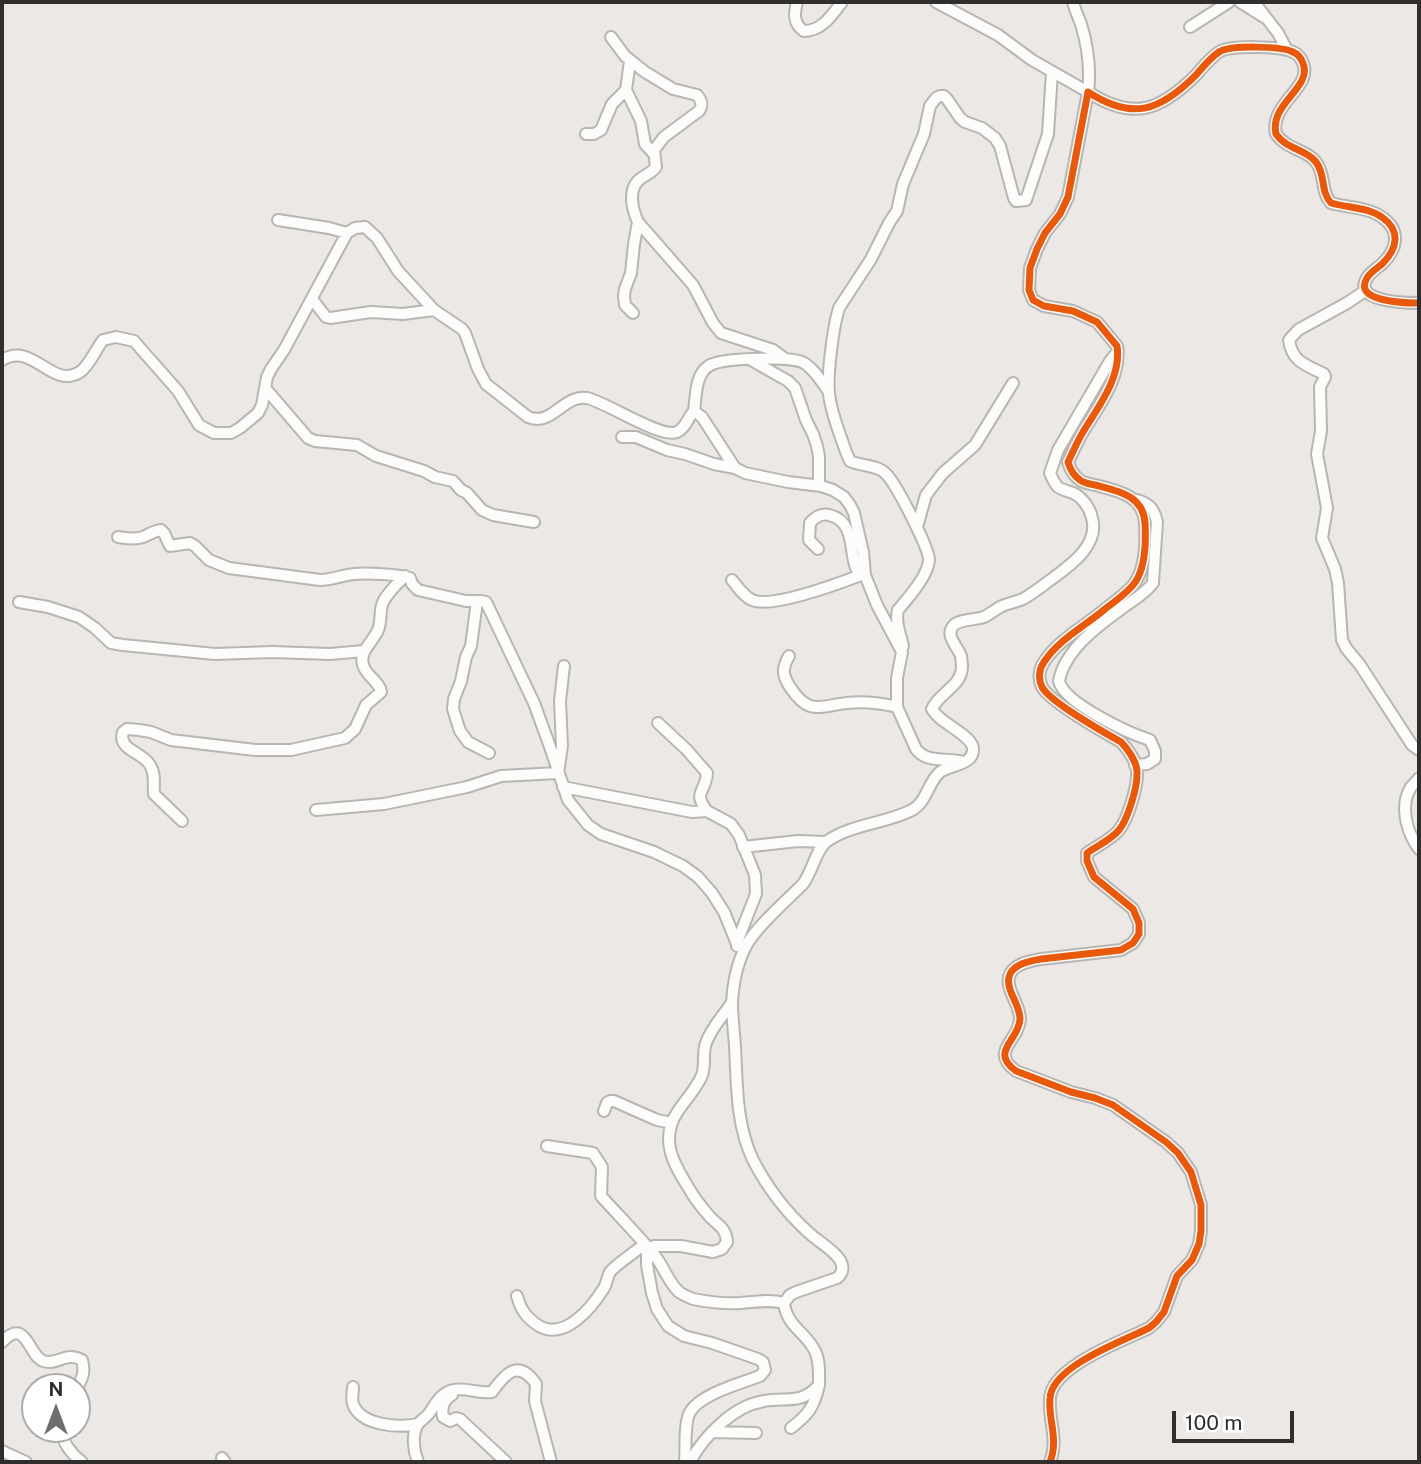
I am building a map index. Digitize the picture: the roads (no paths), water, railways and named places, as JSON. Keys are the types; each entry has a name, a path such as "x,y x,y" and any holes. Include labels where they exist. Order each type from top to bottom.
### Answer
{"street":[{"path":"797,2 794,14 804,31 817,29 842,2"},
{"path":"936,2 998,35 1032,60 1102,101 1137,109 1147,109 1175,94 1213,57 1227,49 1287,50 1299,55 1305,74 1275,120 1276,134 1286,145 1317,163 1326,198 1331,203 1377,214 1394,230 1396,237 1395,247 1382,264 1366,278 1365,291"},
{"path":"1073,2 1090,59 1088,92 1068,197 1060,214 1039,244 1030,268 1029,290 1033,299 1044,306 1073,311 1097,322 1114,341 1118,351 1108,387 1078,440 1069,462 1073,473 1080,481 1148,504 1154,510 1157,522 1153,583 1092,631 1070,656 1059,681 1063,691 1089,711 1150,740 1155,759 1147,764 1135,765"},
{"path":"1190,27 1229,2"},
{"path":"1240,2 1267,18"},
{"path":"1254,2 1278,33 1287,50"},
{"path":"611,37 630,61 666,85 697,95 701,103 695,115 659,142 653,154"},
{"path":"630,61 626,90 641,121 645,144 653,154 656,167 638,182 633,191 633,212 638,222 693,285 721,333 773,350 783,358"},
{"path":"965,762 932,759 920,754 897,707 897,678 902,645 896,617 898,610 923,575 928,562 928,551 885,472 850,461 829,392 832,353 839,308 872,259 897,211 903,184 924,134 933,101 944,96 960,118 982,128 995,138 1000,146 1014,198 1016,201 1026,200 1048,134 1052,72"},
{"path":"586,134 601,130 612,104 626,90"},
{"path":"278,220 347,233"},
{"path":"633,313 625,304 624,296 631,273 638,222"},
{"path":"2,360 13,355 30,358 57,375 71,375 86,367 103,340 116,337 134,341 178,391 199,425 214,433 231,433 258,414 267,377 347,233 365,227 377,238 398,271 434,310 466,333 478,369 486,383 532,419 545,418 573,400 586,398 672,433 684,427 694,411 698,382 704,371 711,364 724,361 783,358 802,361 829,392"},
{"path":"1365,291 1375,298 1419,303"},
{"path":"1365,291 1298,330 1289,340 1289,345 1301,364 1324,373 1325,377 1321,387 1321,431 1317,454 1327,508 1322,538 1338,583 1342,640 1412,746 1419,750"},
{"path":"312,299 326,317 330,318 371,312 403,314 434,310"},
{"path":"784,1303 796,1292 837,1279 843,1268 836,1255 817,1241 786,1210 762,1176 749,1151 741,1120 737,1085 732,1002 740,958 751,937 809,876 817,853 826,842 852,830 911,811 922,802 941,771 965,762 972,756 971,741 938,718 932,709 961,675 961,654 951,631 957,624 980,618 1000,606 1031,594 1068,566 1087,544 1093,526 1090,511 1077,495 1059,488 1050,473 1058,450 1118,351"},
{"path":"751,360 788,381 795,388 817,446 819,485"},
{"path":"917,527 926,495 943,473 975,445 1013,383"},
{"path":"266,389 308,438 357,445 376,456 453,481 482,510 492,515 534,522"},
{"path":"694,411 702,417 735,468"},
{"path":"622,437 636,437 667,450 745,473 819,485 844,497 857,523 863,575 902,652"},
{"path":"1050,1462 1054,1441 1050,1397 1057,1380 1069,1368 1156,1322 1164,1312 1177,1276 1196,1252 1201,1231 1201,1205 1195,1183 1184,1160 1166,1142 1113,1105 1016,1071 1004,1057 1020,1022 1009,978 1015,968 1041,958 1121,950 1139,934 1139,923 1133,909 1094,877 1087,861 1087,853 1116,834 1124,821 1136,783 1135,765 1128,748 1121,742 1047,694 1042,687 1040,675 1043,662 1056,649 1137,580 1143,564 1145,530 1144,514 1137,500"},
{"path":"818,550 809,540 810,523 821,515 831,515 848,530 855,569 863,575"},
{"path":"118,537 144,537 161,530 170,546 190,543 209,560 229,568 330,580 354,574 405,576 410,578 418,590 466,601 486,602 534,703 568,800 588,825 601,834 642,846 683,866 698,877 723,912 740,958"},
{"path":"732,580 742,593 758,602 813,592 863,575"},
{"path":"182,821 154,794 153,770 149,762 122,743 123,732 127,729 139,730 171,740 255,750 291,750 338,741 351,734 366,705 381,692 380,686 363,666 362,656 379,629 383,603 405,576"},
{"path":"477,601 471,646 453,699 453,709 460,731 468,742 489,753"},
{"path":"19,602 48,607 79,617 111,643 122,645 215,654 364,652"},
{"path":"789,656 783,673 791,688 805,704 825,707 861,702 897,707"},
{"path":"558,773 562,746 560,701 564,666"},
{"path":"658,723 707,773 700,801 707,811 731,824 739,835 755,875 756,894 737,944"},
{"path":"316,810 384,803 467,788 501,776 558,773"},
{"path":"1419,778 1411,787 1406,808 1408,831 1419,849"},
{"path":"563,787 692,812 707,811"},
{"path":"743,847 798,841 826,842"},
{"path":"517,1296 520,1308 528,1318 544,1328 555,1330 571,1324 585,1314 606,1285 610,1272 646,1246 681,1246 713,1252 722,1249 727,1242 723,1228 698,1203 677,1169 670,1149 672,1124 702,1076 705,1043 732,1002"},
{"path":"604,1111 607,1103 614,1101 672,1124"},
{"path":"547,1146 593,1153 601,1167 601,1196 637,1234 663,1267 676,1289 689,1298 740,1303 758,1300 784,1303"},
{"path":"646,1246 652,1293 657,1309 668,1326 684,1336 758,1359 765,1366 764,1373 760,1376 704,1399 690,1411 687,1419 687,1462"},
{"path":"784,1303 789,1320 816,1352 818,1360 819,1385 816,1401 810,1411 791,1428"},
{"path":"2,1342 14,1333 21,1334 40,1359 47,1362 76,1356 82,1360 84,1373"},
{"path":"418,1462 414,1450 414,1436 418,1424 444,1393 459,1389 492,1392 513,1370 526,1373 536,1384 536,1401 551,1462"},
{"path":"687,1462 712,1432 747,1406 763,1401 800,1399 819,1385"},
{"path":"354,1387 353,1404 369,1419 398,1427 418,1424"},
{"path":"472,1391 453,1394 448,1398 442,1408 443,1418 460,1419 506,1462"},
{"path":"712,1432 756,1433"},
{"path":"66,1443 82,1462"},
{"path":"2,1451 26,1462"}]}
